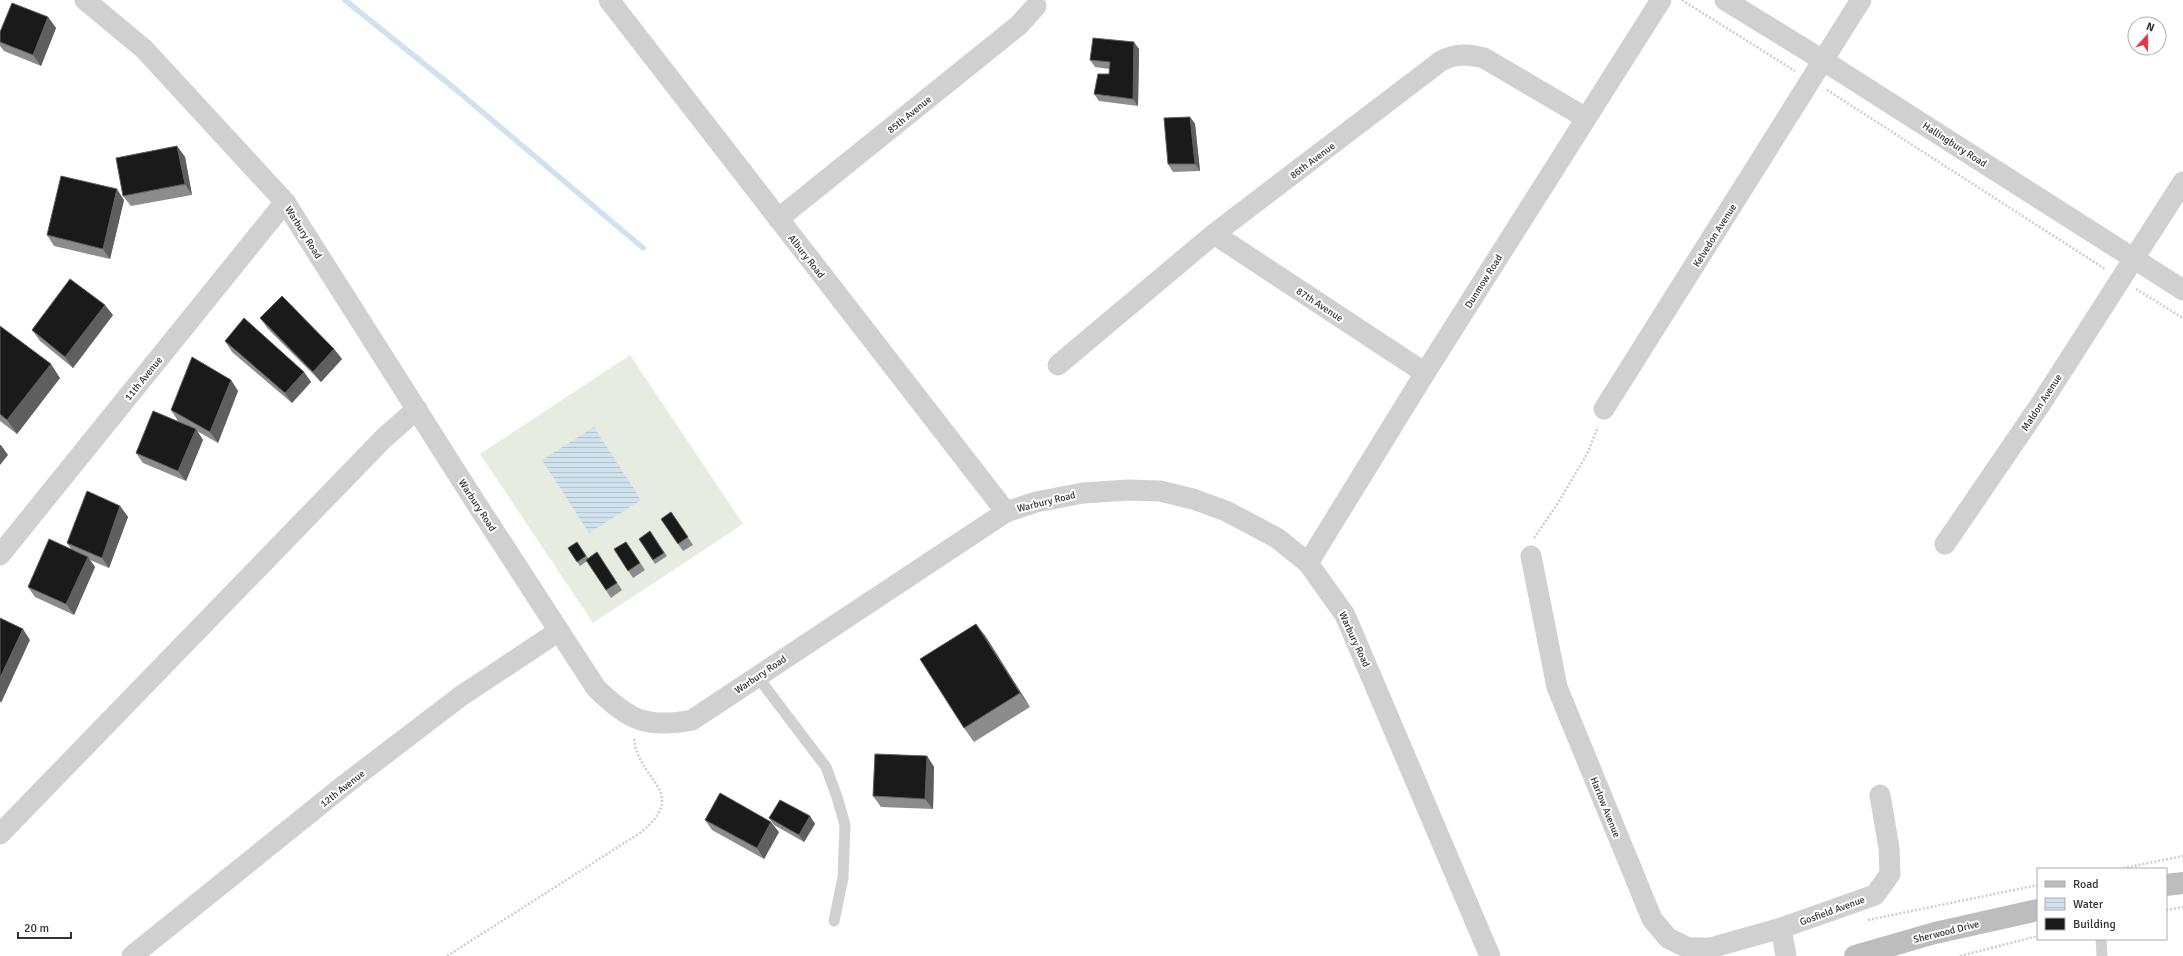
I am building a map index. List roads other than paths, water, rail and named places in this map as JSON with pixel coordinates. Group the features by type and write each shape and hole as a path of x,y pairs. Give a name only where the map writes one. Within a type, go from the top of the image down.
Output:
{"street":[{"name":"Warbury Road","path":"85,0 144,49 285,202 596,688 613,704 633,717 648,724 670,724 692,720 1006,512 1036,502 1083,493 1128,490 1160,491 1193,499 1226,511 1277,538 1308,563 1345,615 1490,956"},
{"name":"Albury Road","path":"609,0 1006,512"},
{"name":"Dunmow Road","path":"1308,563 1425,373 1661,0"},
{"name":"Hallingbury Road","path":"1725,0 1824,61 2183,290"},
{"name":"Kelvedon Avenue","path":"1604,409 1812,81 1861,0"},
{"name":"85th Avenue","path":"778,219 1019,25 1036,6"},
{"name":"86th Avenue","path":"1058,365 1214,234 1441,61 1453,55 1467,54 1484,58 1586,118"},
{"name":"Maldon Avenue","path":"1945,544 2042,402 2183,182"},
{"name":"11th Avenue","path":"0,555 285,202"},
{"name":"87th Avenue","path":"1214,234 1425,373"},
{"path":"0,834 384,438 417,409"},
{"name":"Harlow Avenue","path":"1531,556 1557,687 1652,919 1668,938 1688,948 1710,948 1781,928"},
{"name":"12th Avenue","path":"132,956 341,788 455,700 559,630"},
{"name":"Gosfield Avenue","path":"1781,928 1875,895 1884,886 1890,874 1891,862 1880,795"},
{"path":"2167,885 2183,883"},
{"name":"Sherwood Drive","path":"1855,956 1935,933 2037,910"},
{"path":"1781,928 1786,956"}],"lane":[{"path":"758,676 826,767 837,797 845,825 843,878 834,921"},
{"path":"2101,940 2102,956"}],"water":[{"path":"594,427 641,500 589,533 542,460"}],"waterway":[{"path":"345,0 454,88 643,248"}]}
